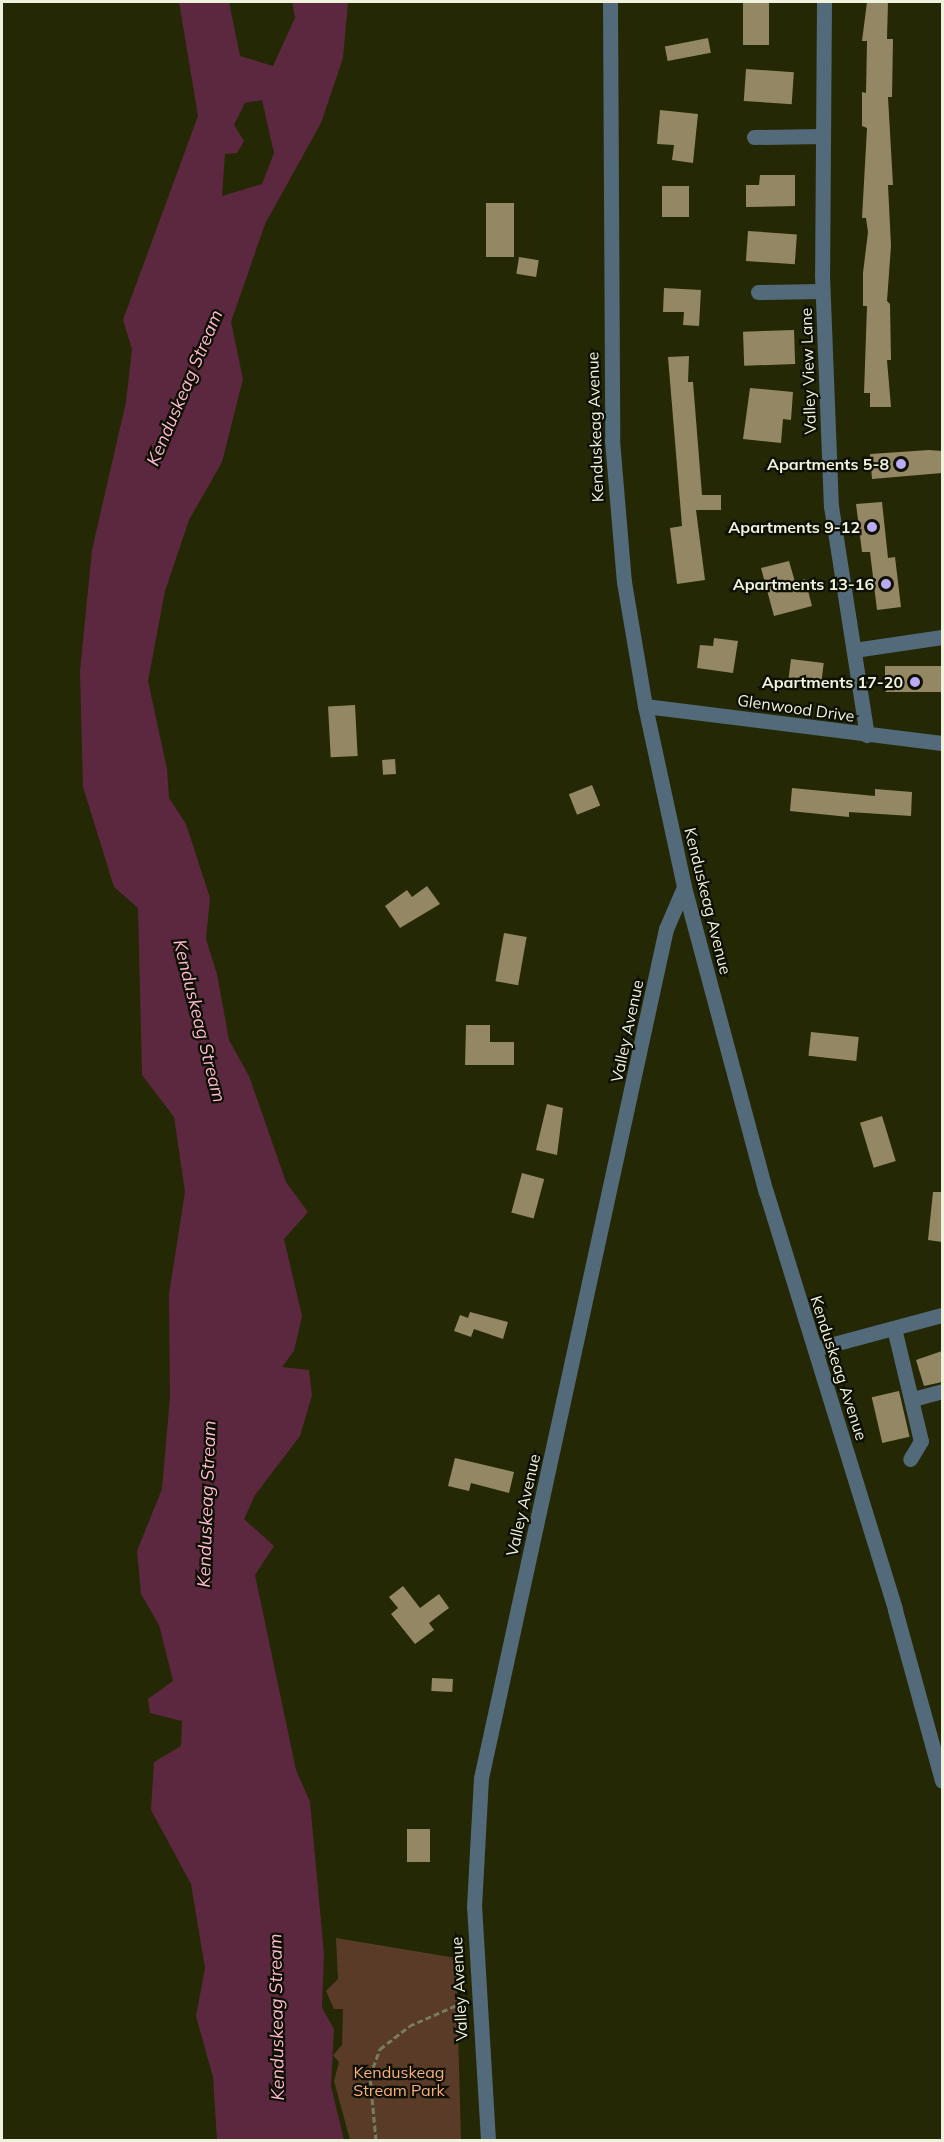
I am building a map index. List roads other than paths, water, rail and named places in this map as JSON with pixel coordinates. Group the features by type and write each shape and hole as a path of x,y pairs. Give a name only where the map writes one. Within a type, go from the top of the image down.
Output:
{"street":[{"name":"Kenduskeag Avenue","path":"610,2 613,450 624,582 645,706 684,887 766,1192 895,1610 942,1781"},
{"name":"Valley View Lane","path":"824,2 822,291 831,506 867,735"},
{"path":"754,137 823,136"},
{"path":"758,292 822,291"},
{"path":"854,650 942,637"},
{"name":"Glenwood Drive","path":"645,706 867,735 942,742"},
{"name":"Valley Avenue","path":"488,2140 477,1996 475,1848 485,1754 597,1260 666,929 684,887"},
{"path":"815,1349 942,1315"},
{"path":"894,1328 913,1399 921,1441 910,1459"},
{"path":"913,1399 942,1391"}],"water":[{"name":"Kenduskeag Stream","path":"179,2 229,2 240,56 273,66 295,18 292,2 348,2 343,58 321,123 265,224 231,322 243,379 222,462 189,520 165,591 148,681 167,769 169,798 186,824 210,898 206,939 217,974 229,1040 249,1076 286,1182 308,1212 284,1239 302,1316 294,1351 282,1367 309,1370 312,1395 300,1436 255,1495 244,1519 274,1546 255,1575 296,1770 310,1802 324,1954 322,2008 334,2029 331,2086 344,2140 217,2140 213,2077 196,2016 205,1968 191,1884 151,1810 154,1762 181,1746 182,1721 150,1713 148,1699 173,1681 159,1625 141,1594 137,1551 162,1489 170,1397 169,1294 185,1192 174,1117 142,1075 138,908 114,887 83,787 80,671 92,550 126,402 132,349 123,320 198,116","holes":["262,100 274,153 262,184 222,196 225,154 237,153 244,141 234,125 245,103"]}],"place":[{"name":"Apartments 5-8","path":"901,464"},
{"name":"Apartments 9-12","path":"872,527"},
{"name":"Apartments 13-16","path":"886,584"},
{"name":"Apartments 17-20","path":"915,682"}],"park label":[{"name":"Kenduskeag Stream Park","path":"399,2081"}]}
